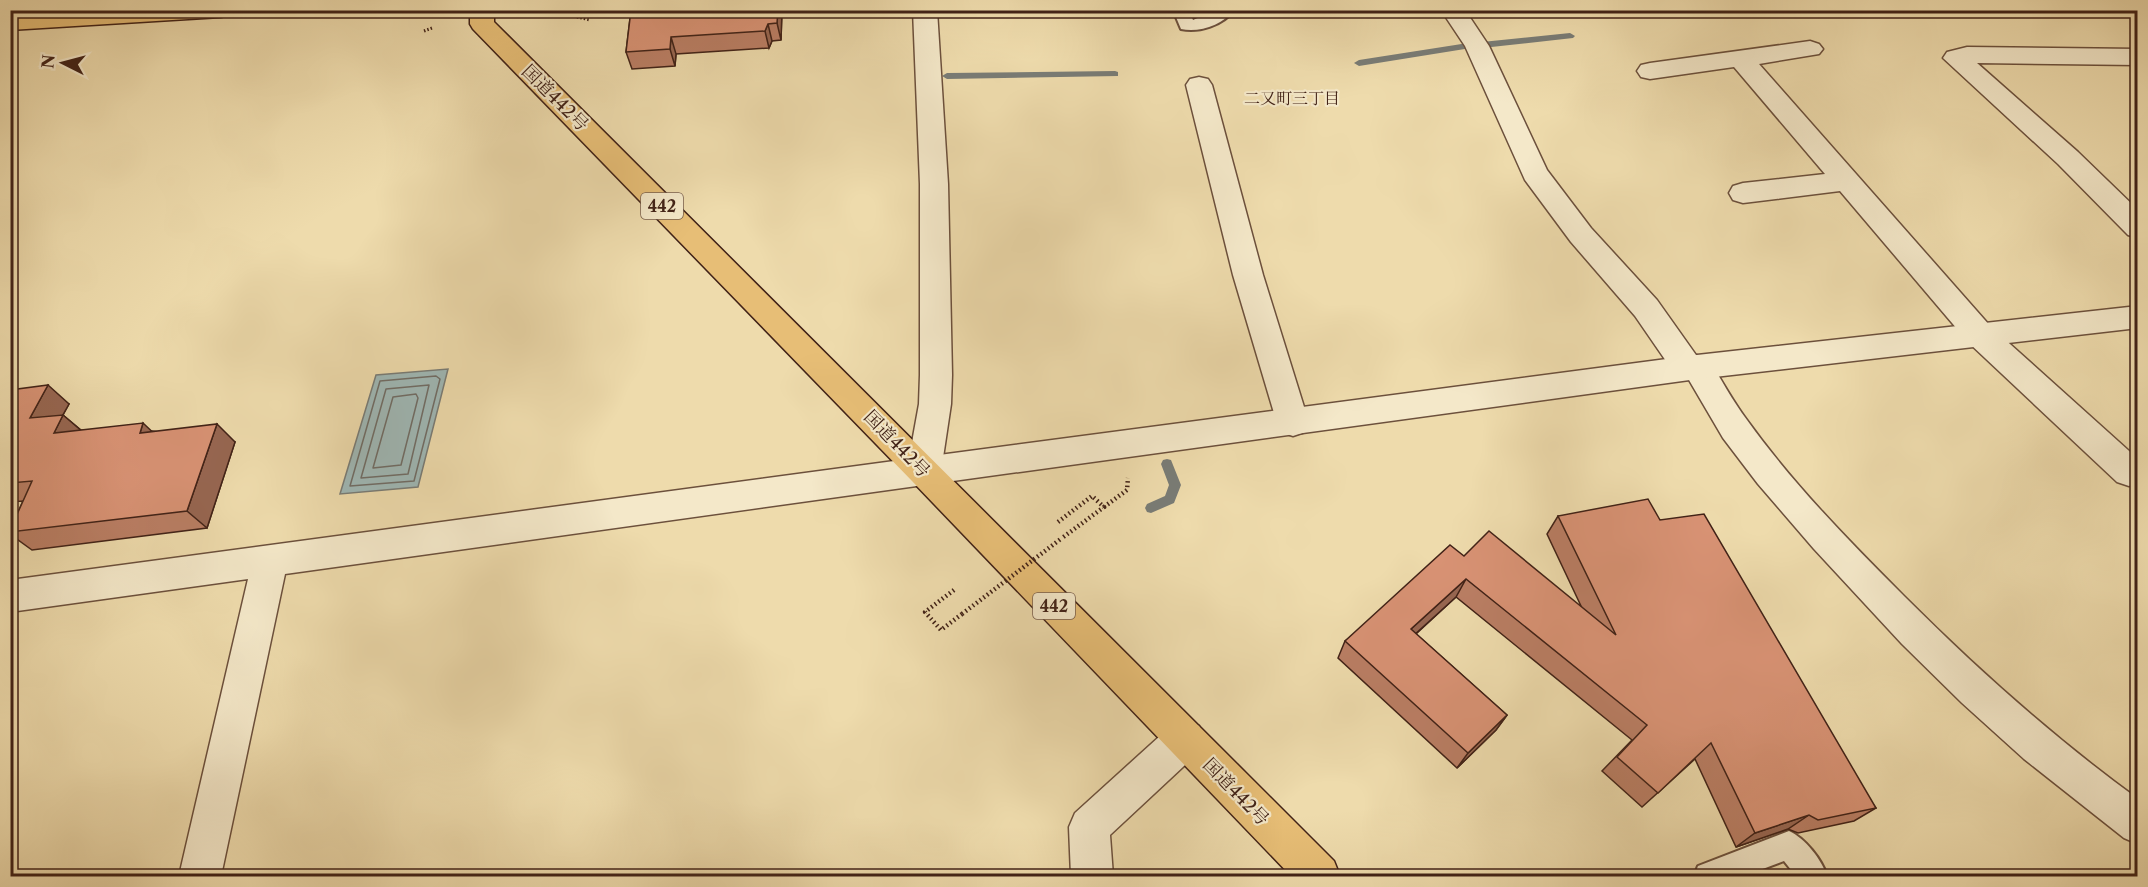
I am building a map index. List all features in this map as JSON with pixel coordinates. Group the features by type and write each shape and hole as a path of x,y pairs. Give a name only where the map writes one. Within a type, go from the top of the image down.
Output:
{"highway":[{"path":"10,23 221,10"},
{"name":"国道442号","path":"482,10 482,24 924,471 1319,876"}],"street":[{"path":"924,471 935,404 936,375 934,184 925,10"},
{"path":"1453,10 1477,46 1535,173 1581,236 1646,308 1693,367 1756,457 1822,536 2000,715 2080,782 2138,824"},
{"path":"1650,71 1810,49"},
{"path":"2138,57 1967,56 1956,58 2068,158 2138,228"},
{"path":"1741,59 1980,335 2129,472"},
{"path":"1199,85 1248,275 1293,423"},
{"path":"1743,193 1846,181"},
{"path":"10,596 1693,367 2138,317"},
{"path":"200,876 270,561"},
{"path":"1092,876 1089,827 1185,740"}],"lane":[{"path":"1181,10 1187,25 1199,25 1226,10"},
{"path":"1708,876 1789,844 1813,876"}],"path":[{"path":"577,17 590,20"},
{"path":"424,31 432,28"},
{"path":"954,590 925,612 941,630 1127,490 1129,477"},
{"path":"1058,522 1092,496 1104,507"}],"water":[{"path":"448,369 418,487 340,494 376,375"}],"building":[{"path":"631,10 778,10 777,23 768,24 765,31 671,37 670,49 626,52"},
{"path":"48,385 30,418 63,415 54,433 143,423 140,433 217,424 187,511 10,532 32,481 10,483 10,390"},
{"path":"1648,499 1660,520 1704,514 1876,808 1818,820 1809,815 1755,833 1711,743 1658,793 1617,757 1647,725 1466,579 1411,629 1507,715 1468,753 1345,641 1450,545 1464,556 1489,531 1616,635 1558,516"}],"waterway":[{"path":"1482,45 1570,36"},
{"path":"1359,63 1468,46"},
{"path":"947,76 1115,74"},
{"path":"1151,508 1170,499 1175,485 1167,464"}],"district":[{"name":"二又町三丁目","path":"1292,98"}]}
